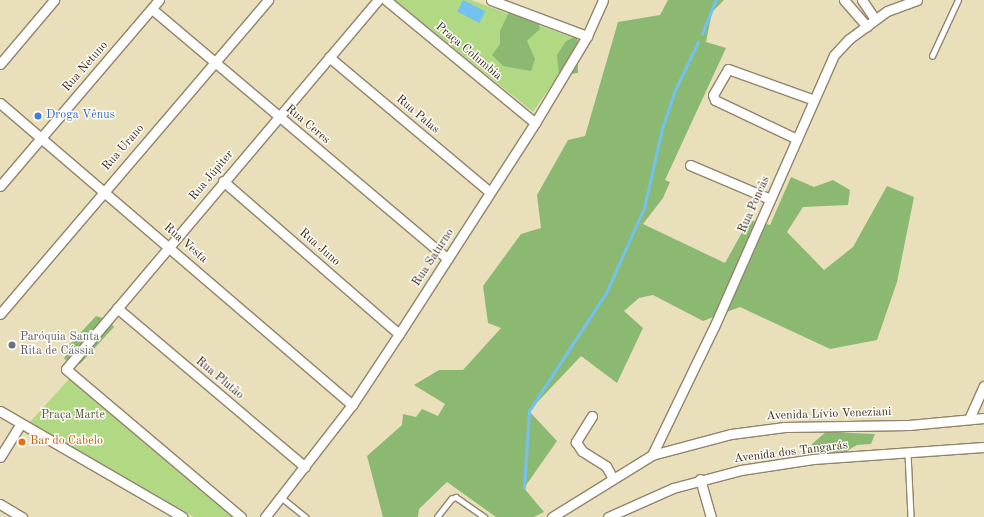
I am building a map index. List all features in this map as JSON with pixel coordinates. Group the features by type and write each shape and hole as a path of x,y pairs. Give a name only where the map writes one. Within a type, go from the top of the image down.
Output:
{"street":[{"path":"0,64 54,0"},
{"name":"Rua Netuno","path":"0,186 159,0"},
{"name":"Rua Urano","path":"0,314 103,190 215,63 268,0"},
{"name":"Rua Júpiter","path":"241,517 66,369 223,181 378,0"},
{"name":"Praça Columbia","path":"386,0 534,123"},
{"path":"491,0 587,36"},
{"name":"Rua Saturno","path":"265,517 352,405 399,334 534,123 587,36 603,0"},
{"path":"844,0 867,26"},
{"path":"862,0 876,19"},
{"name":"Rua Poncãs","path":"652,455 714,327 834,56 867,26 887,11 917,0"},
{"name":"Rua Ceres","path":"152,9 448,258"},
{"name":"Rua Palas","path":"329,57 490,192"},
{"path":"797,139 716,100 713,96 728,70 814,100"},
{"name":"Rua Vesta","path":"0,104 103,190 352,405"},
{"path":"690,165 770,199"},
{"name":"Rua Juno","path":"223,181 399,334"},
{"name":"Rua Plutão","path":"117,308 305,467"},
{"path":"969,419 984,386"},
{"path":"0,411 183,517"},
{"path":"592,416 576,442 582,451 606,466 612,477"},
{"name":"Avenida Lívio Veneziani","path":"552,517 612,477 652,455 731,434 785,427 909,425 984,418"},
{"path":"0,457 21,424"},
{"name":"Avenida dos Tangarás","path":"608,517 644,499 700,479 813,459 984,447"},
{"path":"700,479 711,517"},
{"path":"0,504 22,517"}],"lane":[{"path":"932,56 958,0"},
{"path":"908,453 911,517"},
{"path":"281,497 306,517"},
{"path":"437,517 451,499 456,498 484,517"}],"green space":[{"path":"394,0 471,0 582,41 533,112"},
{"path":"668,0 724,0 712,12 706,42 726,48 665,180 670,182 663,198 643,224 725,263 749,220 770,225 791,177 814,187 833,180 850,190 848,205 803,207 787,232 824,270 853,247 887,186 914,197 897,282 877,340 830,349 740,307 703,321 653,295 639,298 624,311 643,328 617,383 581,356 529,411 557,441 524,488 544,512 534,517 496,517 447,482 419,509 418,517 383,517 367,456 402,425 403,414 416,417 422,409 438,416 445,404 414,385 439,370 463,370 501,328 488,323 483,286 521,234 541,228 537,195 568,140 585,136 618,22 660,15"},
{"path":"525,9 537,14 540,29 527,41 535,59 531,71 503,66 492,55 500,44 500,31 509,12"},
{"path":"577,36 578,73 559,75 557,55 566,41"},
{"path":"96,316 109,320 114,327 80,364 64,359 70,344"},
{"name":"Praça Marte","path":"70,378 237,517 194,517 29,423"},
{"path":"827,431 875,434 871,444 857,445 843,453 812,451 812,444"}],"water":[{"path":"463,0 485,11 479,23 457,12"}],"waterway":[{"path":"702,34 716,0"},
{"path":"524,488 529,411 606,293 644,208 662,129 675,90 698,42"}],"place":[{"name":"Droga Vênus","path":"38,116"},
{"name":"Paróquia Santa Rita de Cássia","path":"12,345"},
{"name":"Bar do Cabelo","path":"22,442"}]}
